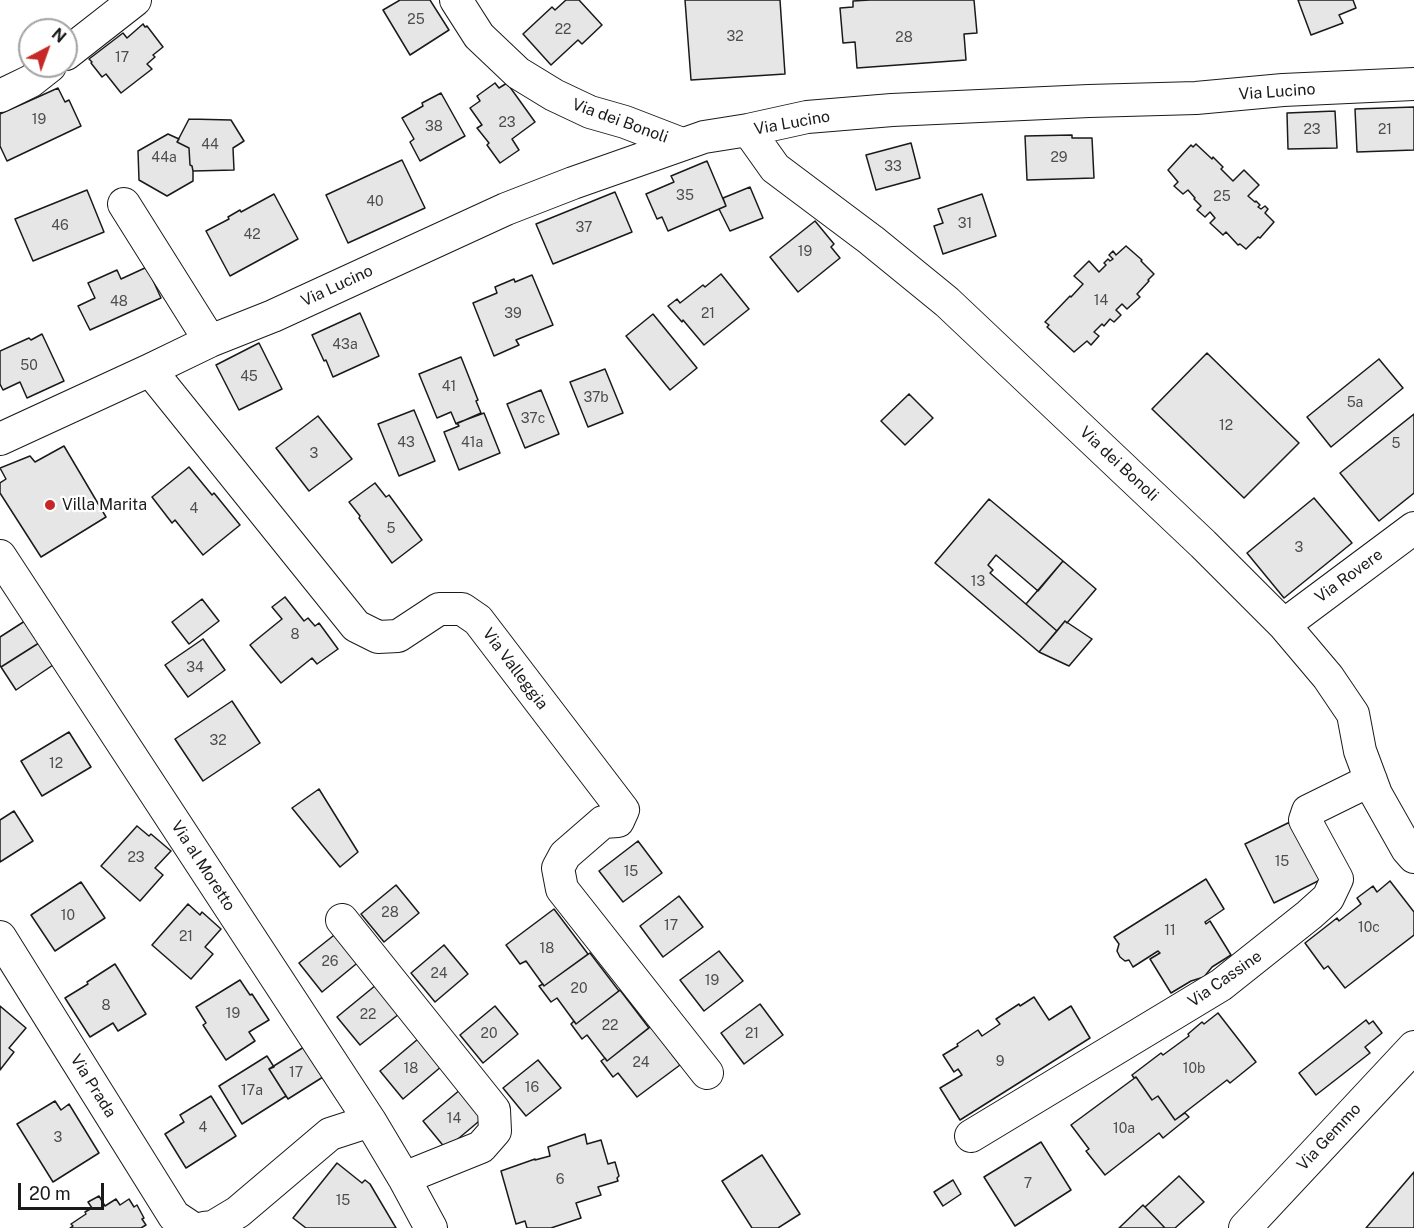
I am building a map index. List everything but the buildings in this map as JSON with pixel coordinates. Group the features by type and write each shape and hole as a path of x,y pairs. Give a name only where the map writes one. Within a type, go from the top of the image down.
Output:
{"street":[{"path":"78,45 135,0"},
{"name":"Via dei Bonoli","path":"456,0 479,36 518,73 554,95 590,112 625,122 682,144"},
{"path":"0,96 35,78"},
{"name":"Via Lucino","path":"0,439 210,341 273,316 506,209 704,137 807,117 892,110 1196,98 1283,90 1414,84"},
{"name":"Via dei Bonoli","path":"748,130 775,168 871,240 947,302 1203,544 1284,625 1328,677 1353,714 1360,751 1376,794 1407,849 1414,857"},
{"path":"124,204 210,341"},
{"name":"Via Valleggia","path":"150,370 356,626 378,637 398,636 439,609 462,609 478,620 623,810 618,820 603,822 565,855 558,868 562,889 707,1073"},
{"name":"Via Rovere","path":"1284,625 1414,528"},
{"name":"Via al Moretto","path":"0,556 370,1121 431,1228"},
{"name":"Via Cassine","path":"971,1136 1221,985 1309,915 1328,898 1337,879 1305,820 1308,811 1371,780"},
{"path":"342,920 494,1110 495,1131 481,1147 404,1178"},
{"name":"Via Prada","path":"0,937 174,1216 192,1228"},
{"name":"Via Gemmo","path":"1245,1228 1414,1047"},
{"path":"204,1228 213,1227 238,1212 330,1134 370,1121"}],"place":[{"name":"Villa Marita","path":"50,505"}]}
